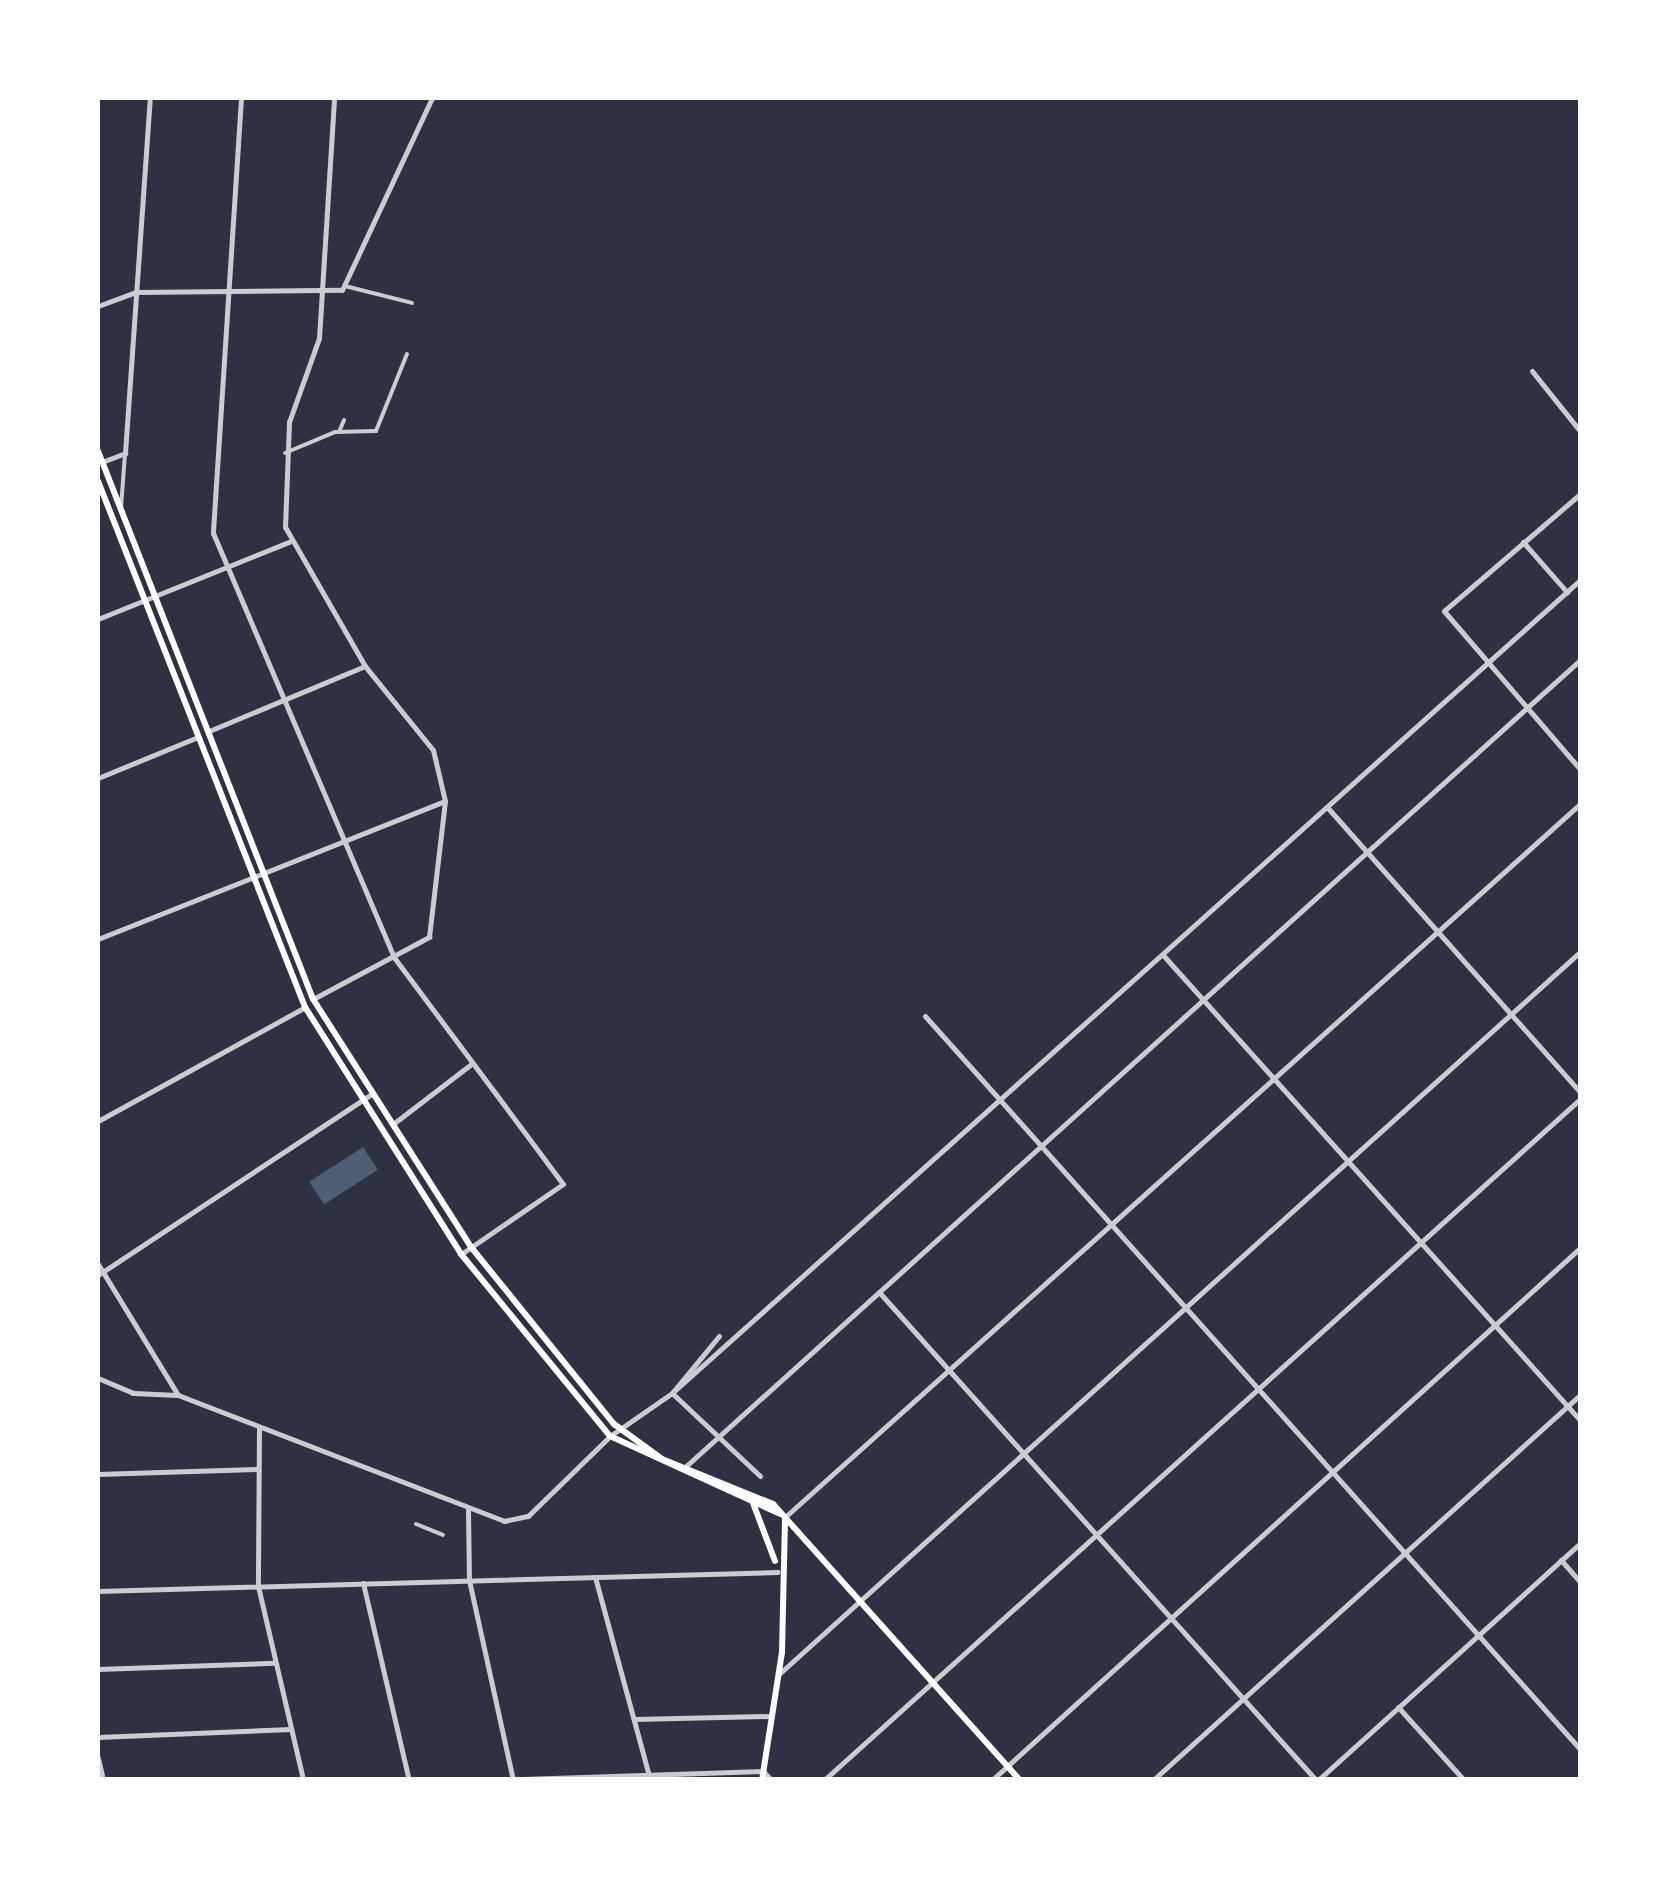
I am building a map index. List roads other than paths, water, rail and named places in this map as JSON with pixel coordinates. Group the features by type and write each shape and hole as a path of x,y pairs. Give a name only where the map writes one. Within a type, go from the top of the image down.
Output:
{"main road":[{"path":"98,451 314,999 390,1126 471,1247 624,1434 685,1467 736,1483 785,1517 1020,1780"},
{"path":"98,482 305,1007 360,1100 461,1254 610,1436 785,1517"},
{"path":"751,1502 778,1572"},
{"path":"763,1775 780,1674 778,1572 785,1517"}],"street":[{"path":"121,510 150,98"},
{"path":"241,98 212,527 281,703 393,956 470,1065 563,1184 461,1254"},
{"path":"314,999 429,936 446,801 432,750 365,666 288,542 285,453 317,348 334,98"},
{"path":"345,286 432,98"},
{"path":"98,306 136,292 322,290 345,286 412,302"},
{"path":"285,453 339,432 376,432 407,354"},
{"path":"1532,372 1580,431"},
{"path":"339,432 344,420"},
{"path":"102,462 126,452"},
{"path":"1580,494 1444,611 1580,769"},
{"path":"98,619 288,542"},
{"path":"1523,542 1567,592"},
{"path":"98,1378 133,1393 178,1394 468,1510 521,1520 610,1436 624,1434 672,1394 1580,580"},
{"path":"685,1467 1580,660"},
{"path":"209,731 365,666"},
{"path":"98,778 198,738"},
{"path":"98,939 251,874 446,801"},
{"path":"785,1517 1580,804"},
{"path":"824,1780 1580,1096 1327,807"},
{"path":"780,1674 1580,952"},
{"path":"1163,955 1418,1246 1580,1420"},
{"path":"98,1121 305,1007"},
{"path":"925,1016 1580,1749"},
{"path":"390,1126 470,1065"},
{"path":"100,1273 370,1094"},
{"path":"992,1780 1580,1248"},
{"path":"98,1264 100,1273 178,1394"},
{"path":"879,1292 1317,1780 1580,1543"},
{"path":"672,1394 719,1336"},
{"path":"672,1394 760,1476"},
{"path":"1153,1780 1580,1395"},
{"path":"259,1426 258,1586 303,1780"},
{"path":"98,1474 258,1469"},
{"path":"468,1510 469,1580 513,1779"},
{"path":"416,1524 442,1536"},
{"path":"1561,1560 1580,1582"},
{"path":"98,1591 778,1572"},
{"path":"595,1577 649,1777"},
{"path":"363,1584 408,1780"},
{"path":"98,1669 275,1663"},
{"path":"1398,1707 1464,1780"},
{"path":"635,1720 773,1716"},
{"path":"98,1737 291,1729"},
{"path":"98,1758 103,1780"},
{"path":"490,1780 763,1775 771,1780"}],"water":[{"path":"363,1147 378,1170 324,1205 309,1182"}]}
